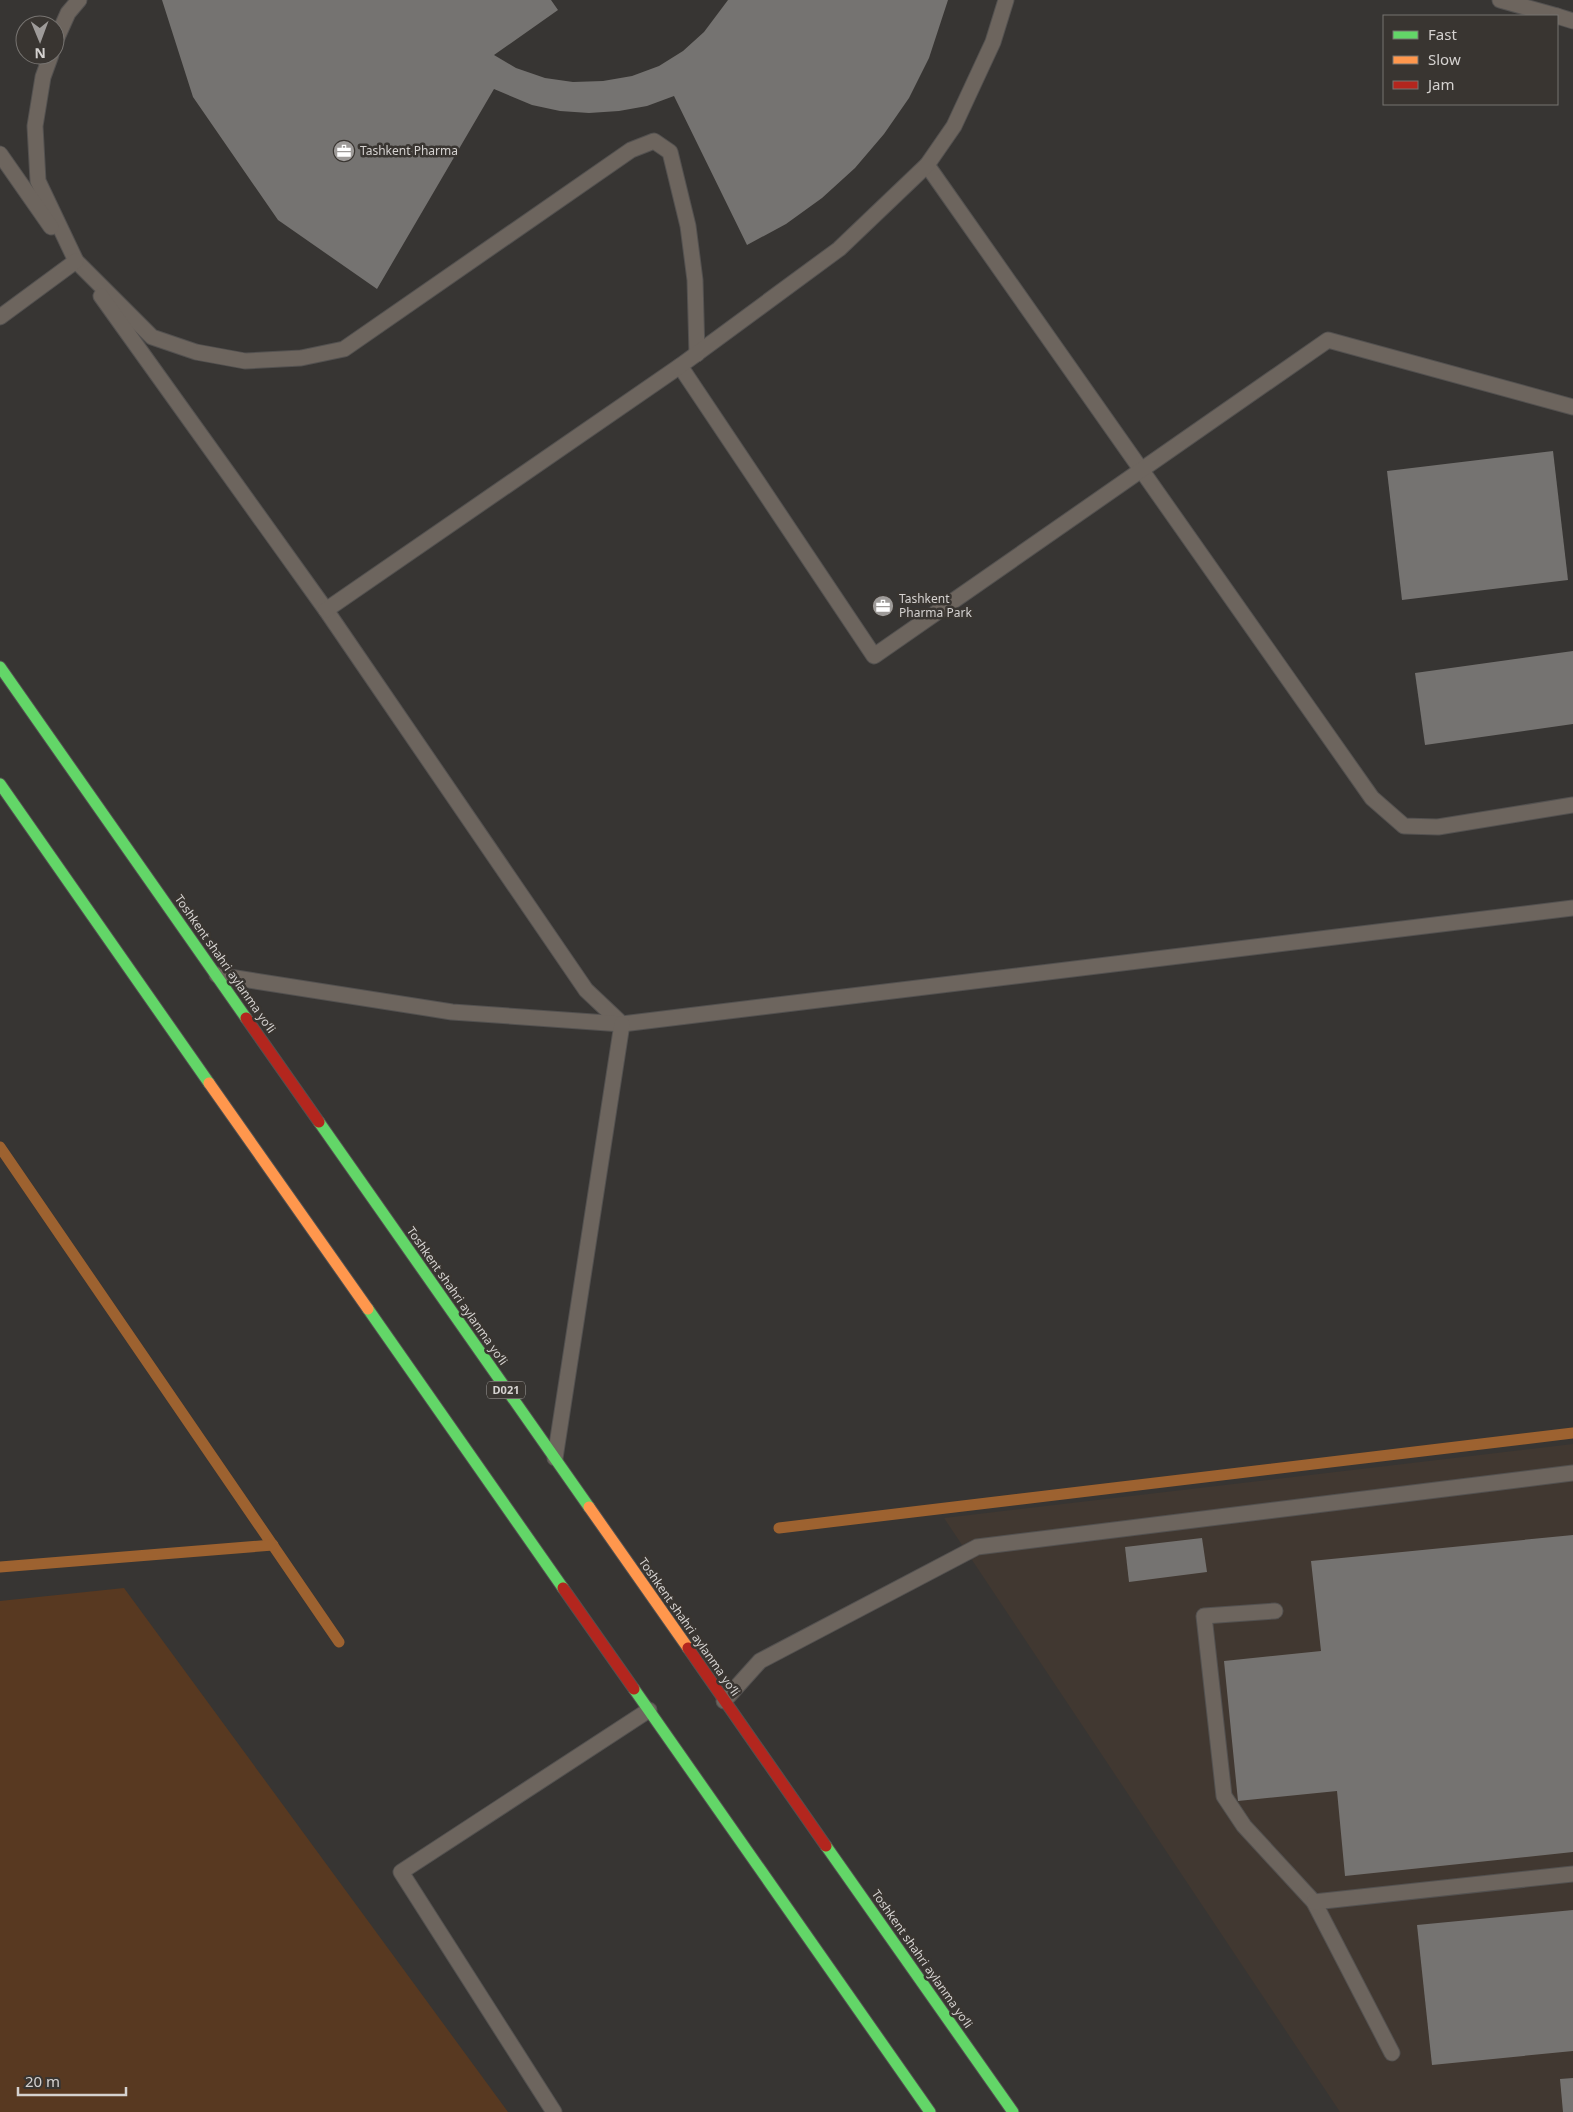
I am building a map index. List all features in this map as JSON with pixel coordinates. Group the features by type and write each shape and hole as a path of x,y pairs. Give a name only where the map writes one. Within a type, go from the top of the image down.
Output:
{"highway":[{"name":"Toshkent shahri aylanma yoʻli","path":"0,667 1013,2112"},
{"path":"0,784 930,2112"}],"lane":[{"path":"65,19 68,12 79,0"},
{"path":"326,610 680,366 839,249 927,165 954,126 993,42 1006,0"},
{"path":"1500,0 1553,15"},
{"path":"1558,16 1573,21"},
{"path":"47,65 43,77 35,126 38,181 76,261 152,337 196,352 245,361 310,356 344,349 631,150 654,141 670,152 688,226 695,280 697,354"},
{"path":"0,154 326,610 586,990 622,1024"},
{"path":"927,165 1372,798 1404,826 1438,827 1573,804"},
{"path":"0,318 76,261"},
{"path":"680,366 874,656 1328,340 1573,406"},
{"path":"216,975 452,1012 622,1024 1573,908"},
{"path":"555,1459 622,1024"},
{"path":"724,1701 760,1661 977,1547 1573,1473"},
{"path":"1275,1611 1204,1616 1224,1796 1244,1826 1314,1902 1392,2053"},
{"path":"554,2112 401,1872 649,1710"},
{"path":"1314,1902 1573,1874"}],"shaded area":[{"path":"1573,1444 1573,2112 1340,2112 944,1518"},
{"path":"124,1588 508,2112 0,2112 0,1601"}],"building":[{"name":"Tashkent Pharma","path":"162,0 551,0 558,10 494,55 516,68 545,78 573,82 603,81 632,76 659,66 683,51 704,32 728,0 948,0 929,58 909,98 884,134 855,168 822,198 786,224 747,245 674,96 647,106 619,111 589,113 560,111 532,105 494,89 377,289 278,220 193,97"},
{"path":"1553,451 1568,580 1402,600 1387,471"},
{"path":"1573,651 1573,724 1425,745 1415,673"},
{"path":"1573,1535 1573,1852 1345,1876 1337,1791 1238,1801 1224,1661 1321,1651 1311,1561"},
{"path":"1202,1538 1207,1572 1129,1582 1125,1547"},
{"path":"1573,1910 1573,2051 1432,2065 1417,1925"},
{"path":"1573,2078 1573,2112 1563,2112 1560,2079"}],"waterway":[{"path":"0,1147 339,1642"},
{"path":"779,1528 1573,1433"},
{"path":"0,1567 273,1545"}],"traffic: fast":[{"path":"0,667 246,1018"},
{"path":"0,784 209,1083"},
{"path":"319,1122 589,1507"},
{"path":"368,1309 563,1588"},
{"path":"634,1689 930,2112"},
{"path":"826,1846 1013,2112"}],"traffic: slow":[{"path":"209,1083 368,1309"},
{"path":"589,1507 688,1648"}],"traffic: jam":[{"path":"246,1018 319,1122"},
{"path":"563,1588 634,1689"},
{"path":"688,1648 826,1846"}],"place":[{"name":"Tashkent Pharma","path":"344,151"},
{"name":"Tashkent Pharma Park","path":"883,606"}]}
